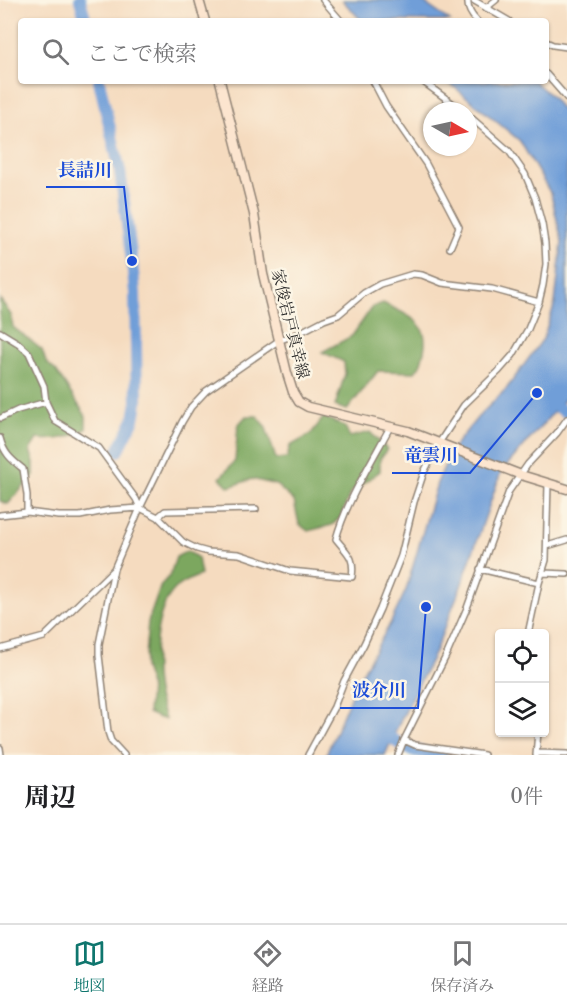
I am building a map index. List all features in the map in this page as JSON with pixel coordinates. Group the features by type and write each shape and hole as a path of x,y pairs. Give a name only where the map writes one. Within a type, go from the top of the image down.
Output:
{"main road":[{"path":"199,0 204,18"},
{"name":"家俊岩戸真幸線","path":"221,84 254,214 263,274 278,340 293,392 299,402 308,407 408,431 518,474 567,489"}],"street":[{"path":"323,0 338,18"},
{"path":"468,0 471,15 474,18"},
{"path":"473,0 504,18"},
{"path":"486,8 496,0"},
{"path":"549,43 567,47"},
{"path":"549,77 567,98"},
{"path":"375,84 386,106 426,164 459,227 450,248"},
{"path":"426,84 451,102"},
{"path":"308,755 334,707 344,681 380,609 401,556 424,472 464,405 513,355 528,330 539,302 546,264 542,224 535,198 525,174 509,152 477,123"},
{"path":"124,755 111,741 108,732 99,655 99,644 114,569 140,508 182,422 206,391 278,340 338,315 364,293 380,284 413,274 442,283 492,289 539,302"},
{"path":"0,332 29,353 44,386 46,402 54,421 99,448 140,508"},
{"path":"0,426 1,418 18,410 46,402"},
{"path":"398,755 467,608 509,491 518,474 565,422"},
{"path":"0,515 27,512 80,516 110,510 140,508 158,517 183,542 197,549 239,554 290,571 352,577 354,565 352,559 336,539 360,484 390,427"},
{"path":"0,438 7,456 23,470 27,512"},
{"path":"529,629 546,560 548,484"},
{"path":"158,517 165,511 256,509"},
{"path":"547,546 567,540"},
{"path":"0,649 44,637 114,569"},
{"path":"480,569 539,583"},
{"path":"543,573 567,574"},
{"path":"538,737 536,754 567,754"},
{"path":"404,740 415,745 484,755"},
{"path":"0,748 1,755"}],"green space":[{"path":"0,299 11,315 13,327 42,350 46,362 56,371 86,416 86,429 80,432 57,439 37,439 30,450 34,463 34,475 8,504 0,501"},
{"path":"383,303 407,315 424,332 424,351 420,365 415,372 378,371 347,410 335,406 345,374 344,362 322,352 352,336 372,307"},
{"path":"246,416 257,416 265,425 276,459 287,458 290,446 310,435 324,417 345,427 350,437 370,432 387,449 380,459 380,471 350,493 341,517 332,525 308,531 299,524 294,501 276,485 252,479 229,487 220,478 235,461 238,425"},
{"path":"187,551 198,558 201,575 176,588 168,598 156,640 156,685 165,719 148,713 150,686 144,668 148,622 161,585 170,575 176,557"}],"water":[{"path":"342,0 420,0 446,18 359,18"},
{"path":"449,84 537,84 552,97 567,116 567,397 501,472 460,589 434,654 385,755 326,755 355,686 406,590 437,483 452,449 478,417 507,388 543,339 555,303 562,242 551,194 520,141 477,106 477,102 472,102"}],"waterway":[{"path":"80,0 85,18"},
{"path":"100,84 120,171 135,293 137,402 134,419 118,451"},
{"path":"545,399 567,413"},
{"path":"379,729 400,744"},
{"path":"407,748 443,755"}],"place":[{"name":"長詰川","path":"132,261"},
{"name":"竜雲川","path":"537,393"},
{"name":"波介川","path":"426,607"}]}
